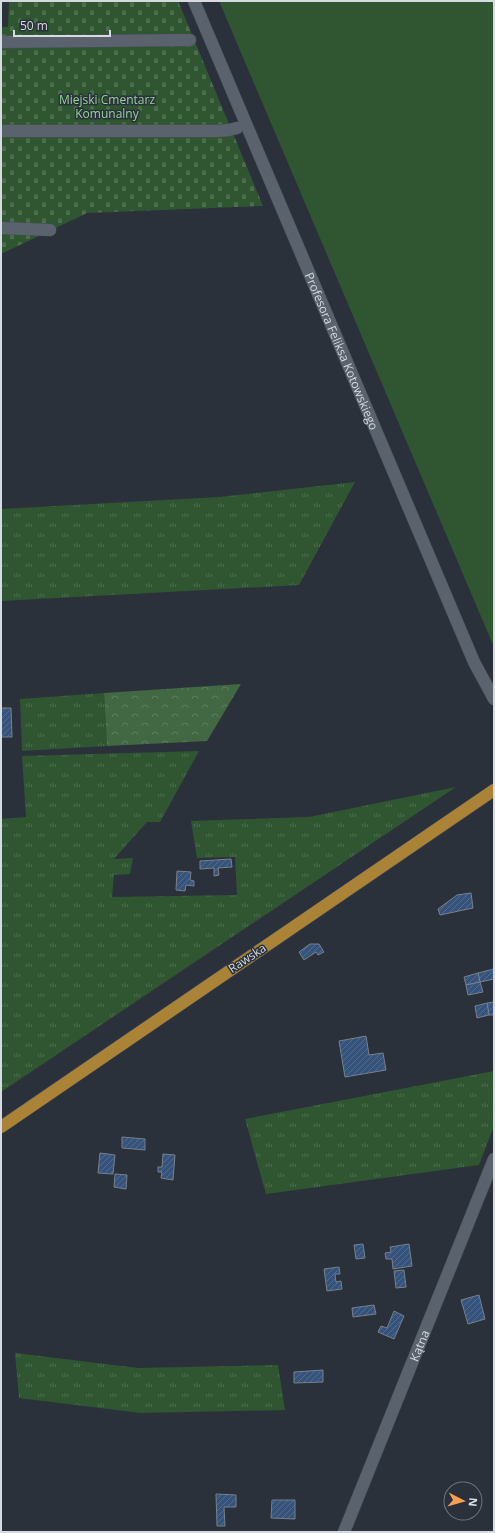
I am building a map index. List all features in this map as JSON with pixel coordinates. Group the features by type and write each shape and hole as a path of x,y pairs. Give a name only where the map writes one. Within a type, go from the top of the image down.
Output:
{"main road":[{"name":"Rawska","path":"1,1127 494,790"}],"street":[{"name":"Profesora Feliksa Kotowskiego","path":"194,1 460,630 480,674 494,699"},
{"path":"1,42 190,40"},
{"path":"1,131 218,131 236,128"},
{"path":"1,228 50,230"},
{"name":"Kątna","path":"344,1532 494,1159"}],"green space":[{"name":"Miejski Cmentarz Komunalny","path":"9,1 178,1 263,206 87,213 1,254 1,27 8,27"},
{"path":"219,1 494,1 494,647"},
{"path":"355,482 299,585 1,601 1,509 219,497"},
{"path":"241,684 207,741 107,746 104,693"},
{"path":"104,693 107,746 22,751 20,699"},
{"path":"199,751 160,822 147,822 114,859 133,858 130,874 114,875 112,897 237,895 235,857 197,858 191,821 309,817 456,787 1,1092 1,819 26,817 22,756"},
{"path":"494,1071 494,1126 479,1165 266,1194 245,1119"},
{"path":"15,1353 138,1368 278,1365 285,1410 141,1413 19,1398"}],"building":[{"path":"1,708 11,708 12,737 1,737"},
{"path":"231,859 232,867 218,868 219,875 214,876 214,868 200,869 200,861"},
{"path":"177,871 191,872 190,880 194,881 194,886 186,885 185,891 176,890"},
{"path":"471,893 473,908 440,915 438,909 457,895"},
{"path":"310,944 319,944 324,952 318,955 316,952 304,960 299,952"},
{"path":"494,969 494,979 480,982 478,973"},
{"path":"478,973 480,982 466,985 464,977"},
{"path":"480,982 483,992 468,995 466,985"},
{"path":"494,1002 494,1015 489,1015 487,1003"},
{"path":"487,1003 489,1015 477,1018 475,1006"},
{"path":"366,1036 369,1055 383,1053 386,1070 345,1077 339,1041"},
{"path":"122,1137 145,1139 145,1150 122,1148"},
{"path":"100,1153 115,1155 113,1174 98,1173"},
{"path":"163,1154 175,1155 173,1180 161,1178 162,1172 158,1172 158,1167 162,1167"},
{"path":"115,1174 127,1175 126,1189 114,1187"},
{"path":"363,1244 365,1258 356,1259 354,1245"},
{"path":"409,1244 412,1266 393,1269 392,1259 386,1259 385,1253 391,1252 390,1247"},
{"path":"339,1267 340,1274 335,1274 336,1282 341,1281 342,1289 327,1291 324,1269"},
{"path":"404,1270 406,1287 396,1288 394,1271"},
{"path":"479,1295 485,1319 468,1324 461,1300"},
{"path":"374,1305 376,1314 353,1317 352,1308"},
{"path":"394,1311 404,1316 394,1339 378,1332 381,1326 387,1328"},
{"path":"323,1370 323,1382 294,1383 294,1372"},
{"path":"216,1494 236,1495 236,1507 224,1507 225,1526 217,1526"},
{"path":"272,1500 295,1500 295,1519 271,1518"}]}
